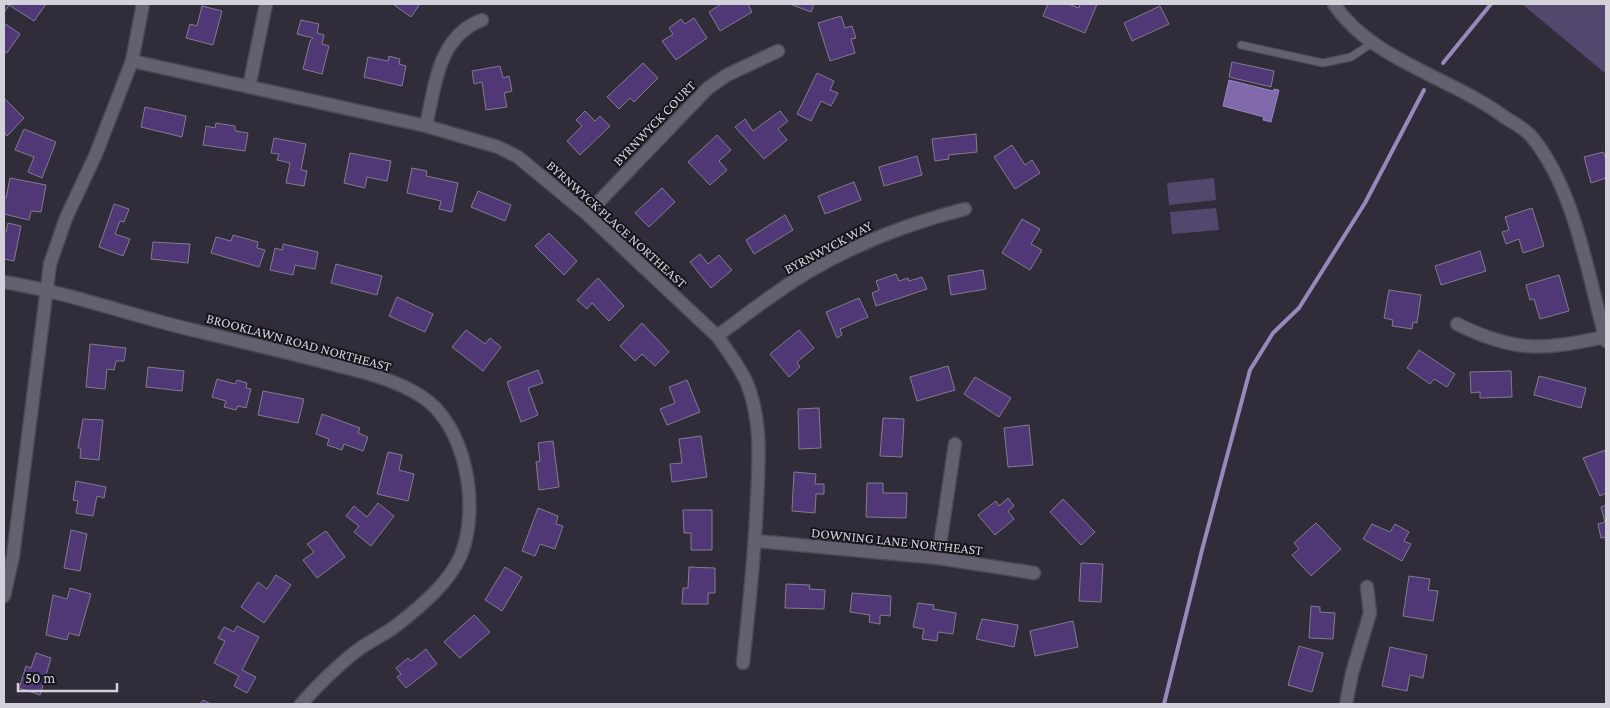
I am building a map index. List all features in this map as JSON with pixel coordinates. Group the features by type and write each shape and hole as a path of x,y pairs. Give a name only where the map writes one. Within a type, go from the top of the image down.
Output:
{"street":[{"path":"4,596 13,556 50,264 66,218 96,154 132,61 143,4"},
{"path":"249,87 266,4"},
{"path":"1334,4 1343,18 1372,43 1493,108 1529,134 1547,158 1567,199 1606,339 1561,346 1529,348 1485,338 1457,324"},
{"path":"426,126 438,72 446,50 460,31 482,20"},
{"name":"BYRNWYCK COURT","path":"587,214 708,88 727,75 778,51"},
{"name":"BYRNWYCK PLACE NORTHEAST","path":"132,61 426,126 498,147 518,158 587,214 717,336 734,358 746,382 753,406 759,455 756,541 743,663"},
{"name":"BYRNWYCK WAY","path":"717,336 776,293 853,248 928,219 965,210"},
{"name":"BROOKLAWN ROAD NORTHEAST","path":"4,282 47,289 199,332 266,347 394,382 422,396 441,415 459,444 466,474 470,527 461,556 443,583 397,626 357,651 329,674 301,704"},
{"path":"938,558 955,444"},
{"name":"DOWNING LANE NORTHEAST","path":"756,541 938,558 1034,573"},
{"path":"1346,704 1352,673 1370,613 1367,588"}],"lane":[{"path":"1241,45 1322,63 1351,56 1372,43"}],"shaded area":[{"path":"1522,4 1606,4 1606,74"},
{"path":"1229,80 1273,91 1274,89 1279,90 1271,122 1263,120 1264,117 1223,106"},
{"path":"1214,178 1216,200 1169,205 1167,183"},
{"path":"1216,208 1219,230 1172,234 1170,212"}],"building":[{"path":"4,4 46,4 34,21 9,5 4,13"},
{"path":"395,4 420,4 411,17"},
{"path":"721,4 748,4 752,12 720,31 709,12"},
{"path":"790,4 814,4 811,12"},
{"path":"1048,4 1068,4 1079,8 1080,4 1097,4 1085,33 1043,16"},
{"path":"202,6 222,11 213,45 186,38 190,24 197,26"},
{"path":"1160,6 1169,24 1132,41 1124,23"},
{"path":"841,16 845,28 852,26 856,38 851,39 855,53 830,61 818,23"},
{"path":"694,18 707,38 676,60 662,41 673,34 669,28 681,19 685,24"},
{"path":"301,20 319,24 317,33 324,35 322,44 329,46 322,74 303,69 310,41 313,38 297,34"},
{"path":"4,23 20,34 7,53 4,51"},
{"path":"389,56 400,59 399,64 406,66 402,86 364,77 368,57 388,61"},
{"path":"1232,62 1274,71 1271,87 1229,77"},
{"path":"643,63 658,78 634,102 630,98 619,109 607,97"},
{"path":"500,66 503,78 509,76 512,91 504,93 507,107 486,110 482,82 474,84 472,71"},
{"path":"817,73 834,81 830,90 838,93 831,106 821,101 811,121 797,114"},
{"path":"4,98 24,118 7,136 4,132"},
{"path":"145,107 186,116 182,137 141,127"},
{"path":"585,111 595,121 600,116 610,126 580,155 567,141 582,126 576,120"},
{"path":"780,111 788,121 778,129 787,140 764,159 735,127 745,119 753,131"},
{"path":"216,123 235,126 235,131 248,133 245,151 203,145 206,126 215,128"},
{"path":"24,129 56,142 42,178 28,172 34,157 15,150"},
{"path":"976,134 977,152 948,155 949,159 935,161 932,139"},
{"path":"717,135 731,150 719,161 727,170 710,185 688,162"},
{"path":"274,138 306,144 301,170 307,171 304,186 286,183 290,163 277,160 279,154 271,153"},
{"path":"1012,145 1025,165 1032,160 1040,173 1015,189 994,157"},
{"path":"1603,152 1606,158 1606,178 1591,183 1584,157"},
{"path":"350,153 391,161 387,181 367,177 365,188 344,183"},
{"path":"917,156 922,175 884,186 879,167"},
{"path":"412,168 427,171 426,176 458,183 452,212 439,209 441,201 407,193"},
{"path":"10,178 46,185 41,212 31,211 29,220 4,214 4,198 6,198"},
{"path":"854,182 861,200 825,214 818,196"},
{"path":"662,188 675,202 649,227 635,213"},
{"path":"478,191 511,205 505,221 471,207"},
{"path":"114,204 129,209 124,222 120,221 115,234 130,239 123,256 99,247"},
{"path":"1532,208 1544,246 1523,253 1519,239 1506,244 1502,232 1509,230 1505,217"},
{"path":"785,215 793,230 754,254 746,240"},
{"path":"1022,219 1040,229 1031,244 1042,250 1030,270 1002,253"},
{"path":"8,223 21,226 14,261 4,259 4,232 6,232"},
{"path":"549,233 577,261 564,275 535,246"},
{"path":"233,235 258,242 257,248 265,250 259,267 211,253 216,237 231,241"},
{"path":"153,242 190,244 188,263 151,259"},
{"path":"283,244 318,252 315,269 295,265 293,275 270,270 275,248 282,250"},
{"path":"1480,251 1486,271 1441,285 1435,266"},
{"path":"700,254 708,264 719,255 732,270 711,288 690,262"},
{"path":"336,264 382,276 377,295 331,283"},
{"path":"983,270 986,289 951,295 948,276"},
{"path":"896,274 899,281 908,278 909,281 922,277 927,289 876,306 872,293 879,290 876,281"},
{"path":"1559,275 1569,311 1540,319 1534,299 1530,300 1526,285"},
{"path":"598,278 624,306 609,321 592,303 587,309 577,300"},
{"path":"1389,290 1421,295 1417,323 1413,322 1412,329 1392,326 1393,320 1384,318"},
{"path":"397,297 433,314 425,332 389,316"},
{"path":"859,298 868,317 840,329 842,335 837,338 826,312"},
{"path":"642,323 669,352 655,366 642,354 635,361 620,346"},
{"path":"466,330 485,344 490,338 501,347 483,371 452,347"},
{"path":"799,330 814,348 797,362 800,367 789,377 770,354"},
{"path":"90,344 126,348 124,361 116,361 114,370 107,369 105,389 86,387"},
{"path":"1419,350 1455,374 1447,387 1434,379 1430,384 1407,368"},
{"path":"948,366 955,390 917,401 910,377"},
{"path":"148,367 184,371 182,391 146,387"},
{"path":"538,370 543,383 528,388 538,415 521,422 507,382"},
{"path":"1511,371 1512,397 1480,398 1480,392 1471,393 1470,372"},
{"path":"1539,376 1586,388 1581,408 1534,395"},
{"path":"975,377 1011,398 999,417 964,394"},
{"path":"217,379 235,384 237,380 247,383 246,388 251,389 246,408 238,406 236,410 224,407 226,401 212,397"},
{"path":"687,380 700,412 667,425 660,409 675,403 669,387"},
{"path":"263,391 304,399 298,423 258,415"},
{"path":"819,408 821,448 799,449 798,409"},
{"path":"322,414 360,428 358,433 368,437 363,451 344,444 342,450 327,445 329,439 316,434"},
{"path":"883,418 904,419 902,457 880,456"},
{"path":"83,419 103,420 99,460 80,458 81,448 78,448"},
{"path":"1029,425 1033,465 1008,467 1004,428"},
{"path":"701,436 707,477 672,482 670,464 682,463 679,439"},
{"path":"553,441 559,487 539,490 536,462 540,461 538,443"},
{"path":"1606,450 1606,493 1600,496 1583,458"},
{"path":"388,452 402,455 399,470 414,474 408,501 377,494"},
{"path":"794,472 816,474 815,484 824,484 824,494 816,494 815,513 792,511"},
{"path":"76,481 106,487 104,498 97,496 93,516 76,513 78,501 73,500"},
{"path":"867,483 883,483 883,493 907,493 906,518 866,517"},
{"path":"1008,498 1014,506 1008,511 1014,519 995,535 978,515 996,501 999,506"},
{"path":"1063,499 1095,532 1081,545 1050,512"},
{"path":"378,503 394,516 371,546 354,532 359,526 346,516 354,506 367,517"},
{"path":"1606,505 1606,537 1601,538 1598,524 1605,522 1601,507"},
{"path":"538,508 558,516 556,524 563,526 555,549 540,544 535,556 522,551"},
{"path":"683,510 712,510 712,550 691,550 691,533 684,533"},
{"path":"1316,523 1341,549 1311,576 1292,555 1299,549 1294,543"},
{"path":"1372,524 1390,532 1395,524 1409,532 1404,541 1411,544 1402,561 1363,539"},
{"path":"71,530 87,534 80,571 64,568"},
{"path":"326,531 345,557 317,578 303,560 314,552 307,544"},
{"path":"1081,563 1103,564 1101,602 1079,601"},
{"path":"505,567 522,577 502,611 485,600"},
{"path":"689,567 715,568 715,593 708,593 708,604 682,604 683,588 688,588"},
{"path":"276,575 291,585 264,623 241,607 258,582 267,589"},
{"path":"1409,576 1430,579 1428,590 1438,591 1433,621 1403,616"},
{"path":"786,584 810,585 809,589 825,590 824,609 785,608"},
{"path":"70,588 91,594 79,636 69,633 67,640 46,635 53,595 67,599"},
{"path":"852,593 891,596 890,616 880,615 880,624 869,622 870,615 850,612"},
{"path":"918,603 934,605 933,609 956,613 953,634 938,632 937,641 922,639 924,629 913,627"},
{"path":"1311,606 1320,607 1320,612 1335,613 1333,639 1309,638"},
{"path":"474,615 490,632 460,658 444,642"},
{"path":"982,619 1018,625 1014,647 976,639"},
{"path":"1073,621 1078,647 1035,656 1030,631"},
{"path":"237,626 259,637 242,670 256,677 247,693 234,686 239,676 214,663 225,641 218,638 224,627 234,632"},
{"path":"1299,646 1323,653 1312,692 1288,685"},
{"path":"1390,647 1427,655 1423,678 1410,675 1407,691 1382,686"},
{"path":"426,649 437,664 406,688 397,677 401,674 396,668 408,658 411,661"},
{"path":"36,653 51,658 40,695 19,688 26,666 31,668"},
{"path":"203,700 211,704 200,704"}],"waterway":[{"path":"1443,63 1491,4"},
{"path":"1164,704 1202,550 1250,370 1273,333 1299,308 1365,203 1424,90"}]}
